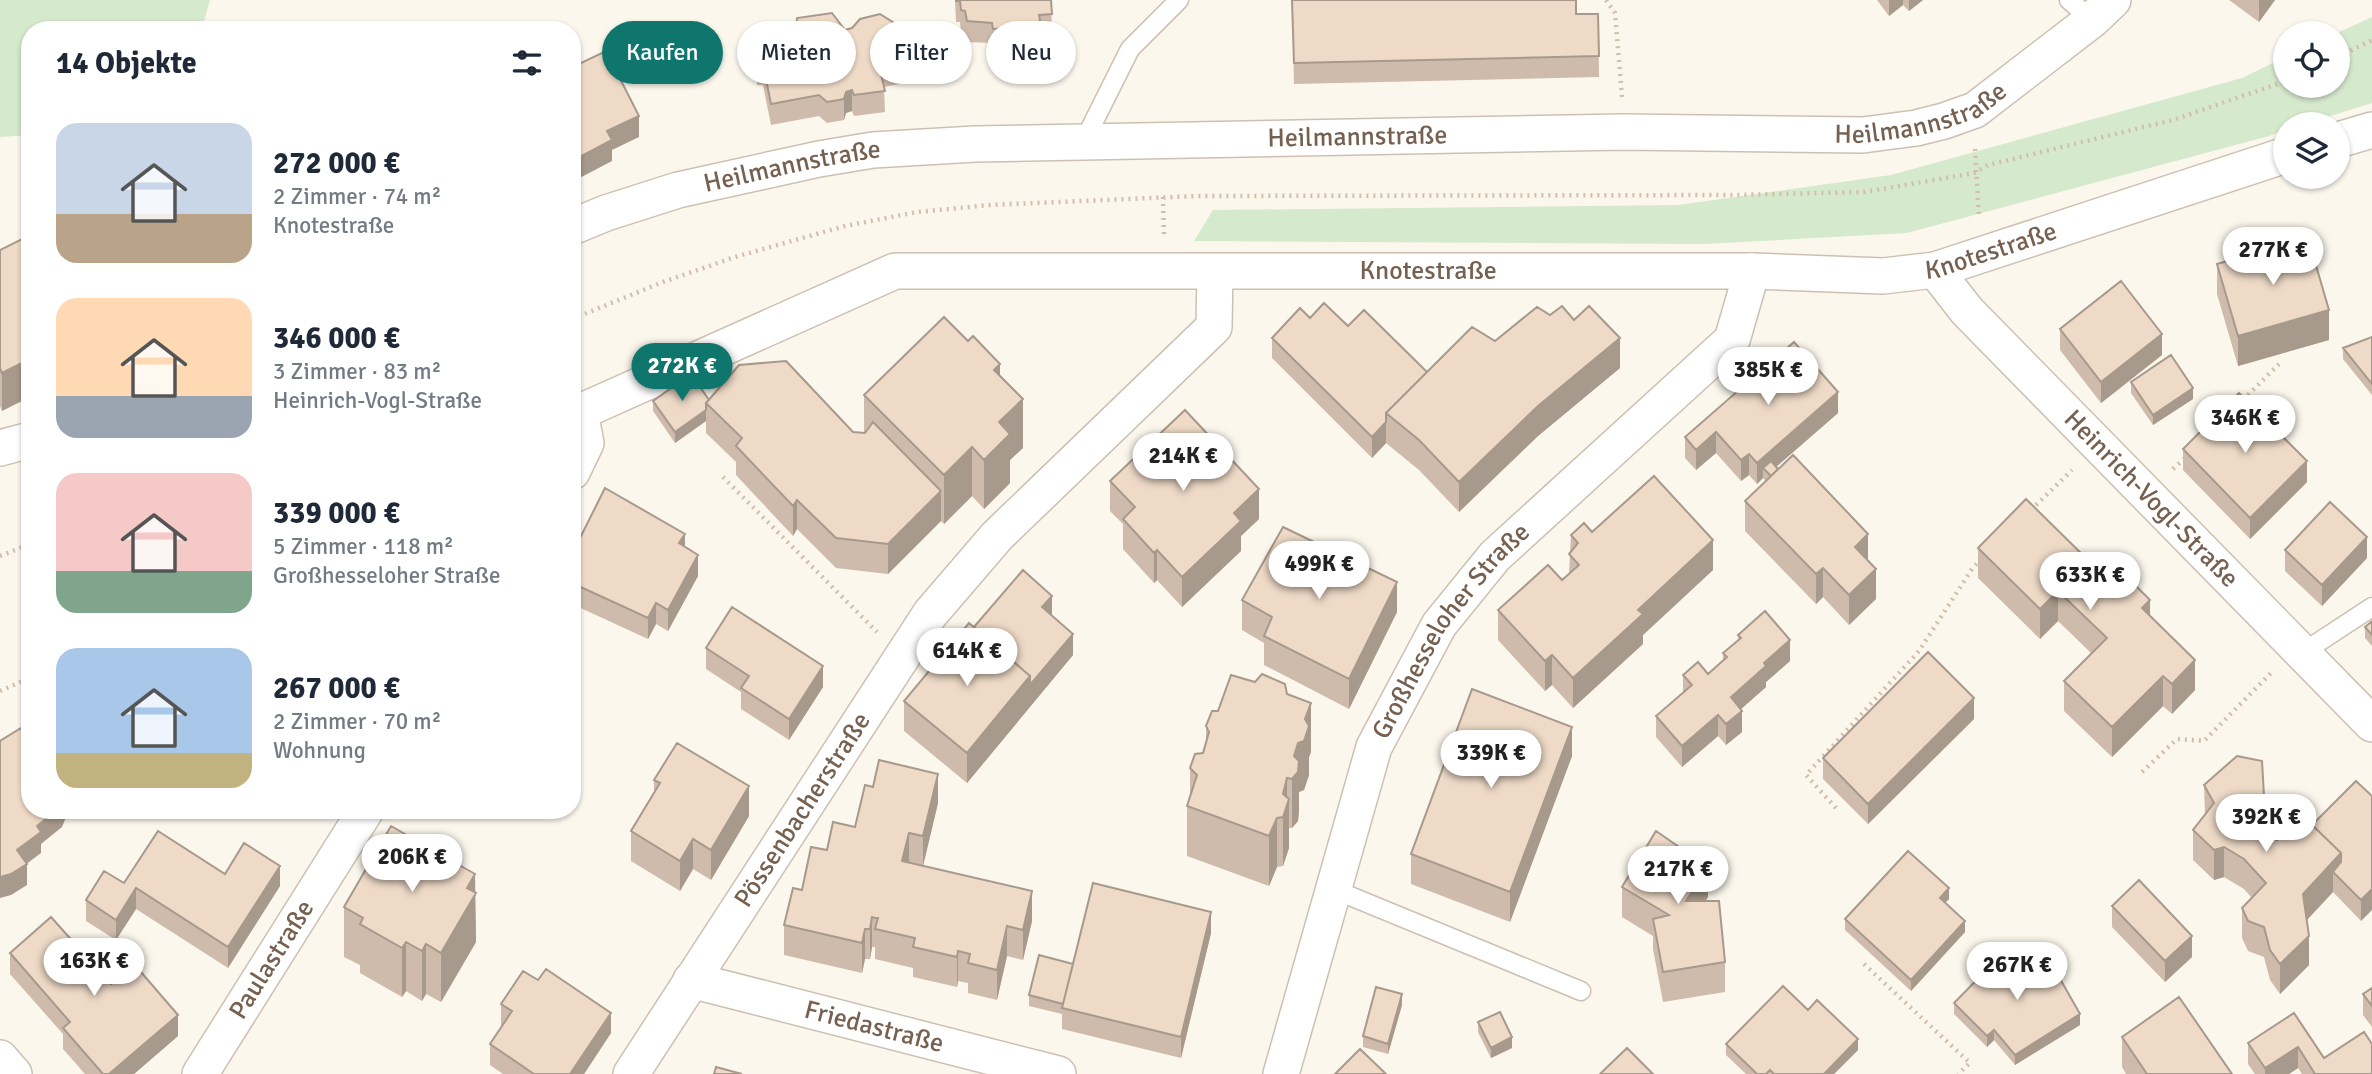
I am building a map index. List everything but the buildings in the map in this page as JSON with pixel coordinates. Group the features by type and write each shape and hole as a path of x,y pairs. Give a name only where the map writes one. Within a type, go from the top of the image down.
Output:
{"street":[{"name":"Heilmannstraße","path":"581,223 678,190 819,159 898,149 975,145 1624,132 1863,135 1934,123 1975,110 2091,7"},
{"path":"2350,136 2372,130"},
{"name":"Knotestraße","path":"581,412 895,271 1752,271 1883,276 1935,270 2273,159"},
{"name":"Heinrich-Vogl-Straße","path":"1935,270 1967,311 2372,724"},
{"name":"Großhesseloher Straße","path":"1281,1074 1374,747 1439,625 1495,556 1732,340 1752,271"},
{"name":"Pössenbacherstraße","path":"631,1074 930,614 997,536 1214,327 1215,272"},
{"name":"Knotestraße","path":"581,417 586,443 581,453"},
{"path":"0,447 21,442"},
{"name":"Paulastraße","path":"200,1074 360,819"},
{"name":"Friedastraße","path":"691,980 1058,1074"},
{"path":"0,1058 14,1074"}],"lane":[{"path":"1083,143 1130,49 1179,0"},
{"path":"2299,650 2372,607"},
{"path":"1334,889 1581,991"}],"path":[{"path":"1606,0 1615,13 1624,132"},
{"path":"2350,51 2372,40"},
{"path":"581,314 735,257 845,226 917,212 990,205 1197,196 1735,195 1864,191 1975,173 1988,165 2173,120 2273,85"},
{"path":"1975,173 1982,253"},
{"path":"2241,401 2279,364"},
{"path":"2030,511 2098,444"},
{"path":"2148,495 2194,448"},
{"path":"723,477 902,657"},
{"path":"0,556 21,548"},
{"path":"1836,808 1806,775 1919,651 1972,569 1991,550"},
{"path":"2142,772 2177,739 2204,741 2299,650"},
{"path":"0,691 21,682"},
{"path":"1864,964 1970,1063 1958,1074"}],"green space":[{"path":"0,0 210,0 204,21 21,21 21,136 0,137"},
{"path":"2372,17 2372,103 2343,112 2273,112 2273,134 2269,136 1907,233 1704,244 1194,241 1213,210 1678,205 1891,175 2242,78 2273,63 2273,98 2350,98 2350,27"}]}
